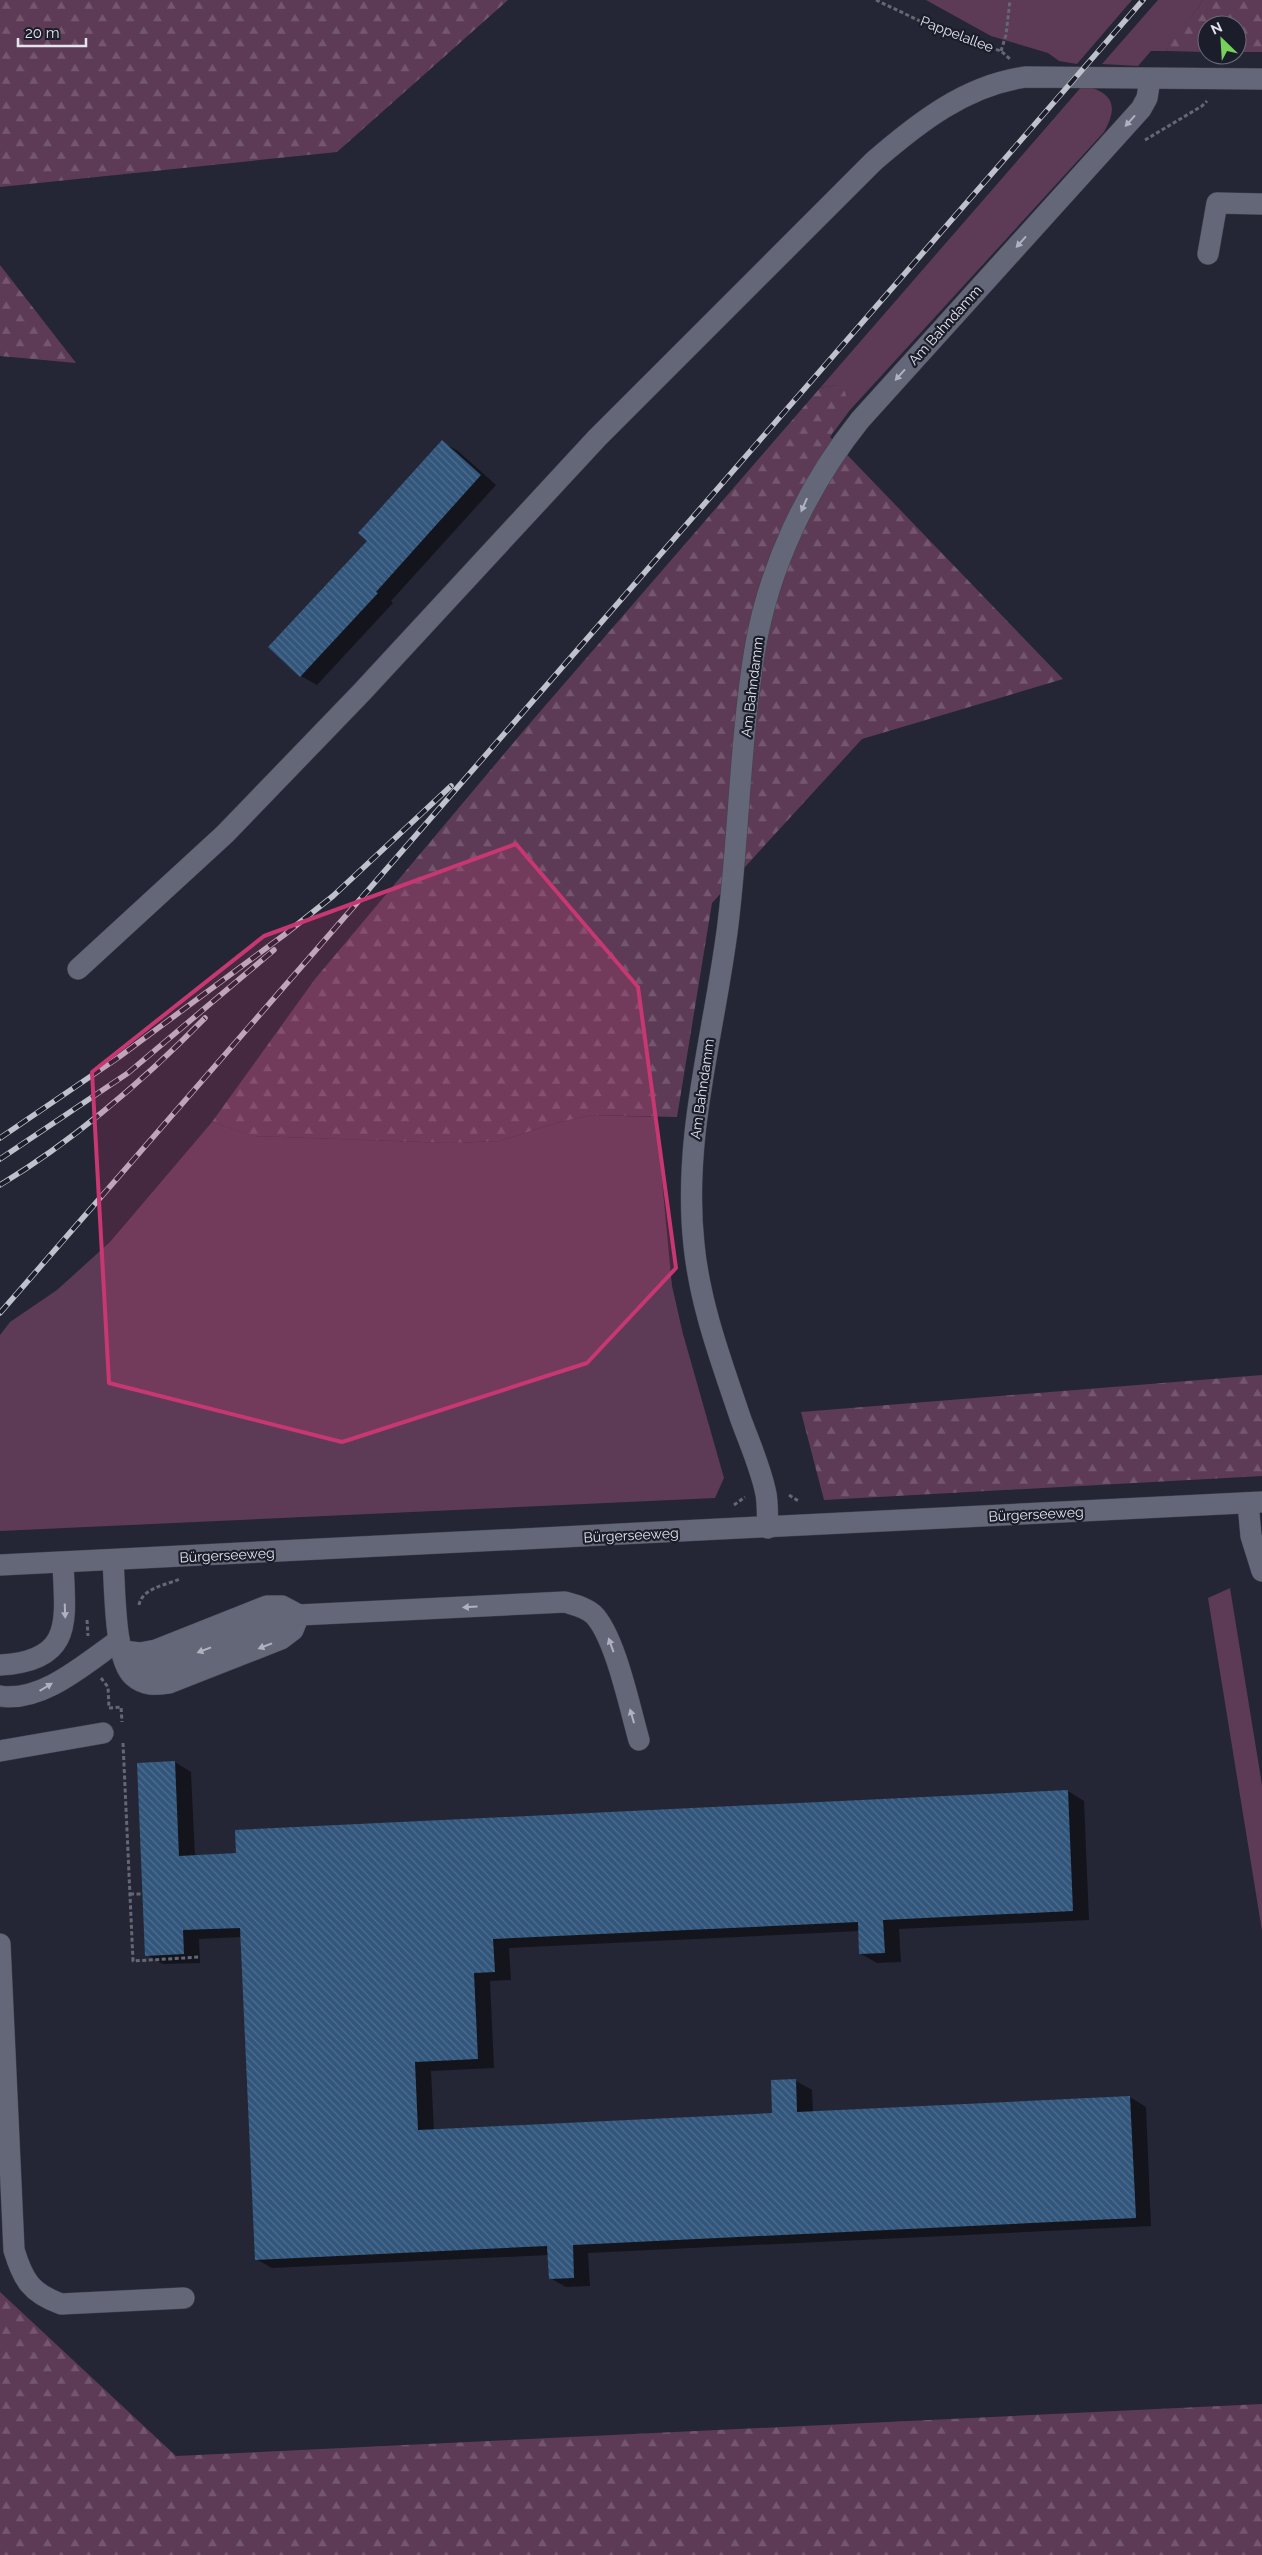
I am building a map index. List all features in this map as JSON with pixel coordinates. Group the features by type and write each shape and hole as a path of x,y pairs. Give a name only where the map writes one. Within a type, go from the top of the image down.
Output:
{"street":[{"path":"78,969 225,834 361,693 597,438 874,161 921,121 991,84 1026,76 1262,80"},
{"name":"Am Bahndamm","path":"768,1528 763,1484 704,1306 694,1248 691,1191 698,1110 728,925 750,687 756,646 765,608 778,567 806,500 840,445 860,420 1141,109 1147,98 1150,79"},
{"path":"1208,254 1217,203 1262,204"},
{"path":"1255,1503 1251,1536 1262,1571"},
{"name":"Bürgerseeweg","path":"0,1565 1255,1503"},
{"path":"113,1560 116,1609 126,1666 133,1676 143,1683 156,1685 169,1683 281,1639 293,1630 299,1615"},
{"path":"1,1664 30,1659 44,1653 56,1644 63,1631 66,1619 63,1563"},
{"path":"0,1696 12,1698 32,1695 89,1660 121,1645 140,1652 156,1650 267,1606 282,1606 299,1615 565,1602 582,1606 593,1614 610,1642 639,1740"},
{"path":"0,1751 116,1734"},
{"path":"0,1944 3,2054 14,2250 20,2269 30,2286 44,2298 61,2304 184,2298"}],"path":[{"name":"Pappelallee","path":"876,0 943,32 1001,51 1026,76"},
{"path":"1001,51 1006,35 1010,0"},
{"path":"1140,143 1156,131 1202,106 1209,99 1214,79"},
{"path":"188,1577 148,1591 140,1602 139,1608 87,1611 90,1665 108,1687 110,1708 121,1707 116,1734 130,1894 133,1961 200,1957"},
{"path":"130,1894 142,1894"}],"highlighted area":[{"path":"516,844 638,987 676,1268 587,1363 342,1442 109,1383 92,1072 264,936"}],"green space":[{"path":"0,0 508,0 337,152 0,187"},
{"path":"926,0 1132,0 1077,64 1059,61 1048,53 991,36"},
{"path":"1158,0 1203,0 1173,36 1167,51 1151,51 1138,66 1102,64"},
{"path":"1203,0 1262,0 1262,52 1247,52 1247,15 1197,15 1197,52 1167,51 1173,36"},
{"path":"1083,85 1101,92 1110,101 1112,107 1111,114 1104,132 850,410 830,437 837,385 820,388"},
{"path":"0,265 76,363 0,356"},
{"path":"837,385 845,392 848,402 830,437 1063,679 862,739 712,903 677,1117 591,1115 556,1123 499,1141 450,1143 252,1136 212,1122 315,979 525,729 820,388"},
{"path":"591,1115 656,1117 672,1286 683,1334 724,1478 715,1498 0,1531 0,1335 10,1322 57,1290 110,1242 212,1122 253,1136 450,1143 499,1141 556,1123"},
{"path":"1262,1375 1262,1476 824,1500 801,1412"},
{"path":"1230,1588 1262,1785 1262,1931 1208,1598"},
{"path":"0,2292 176,2456 1262,2404 1262,2555 0,2555"}],"building":[{"path":"442,440 481,475 376,592 378,593 300,677 268,647 367,541 358,533"},
{"path":"175,1761 179,1856 236,1853 235,1830 1068,1790 1073,1911 883,1920 885,1953 859,1954 858,1922 493,1939 495,1972 474,1973 478,2059 415,2062 418,2130 772,2113 771,2080 796,2079 797,2112 1130,2096 1136,2218 573,2245 574,2278 549,2279 547,2246 255,2260 240,1928 183,1930 184,1954 145,1956 137,1763"}],"railway":[{"path":"0,1313 1143,0"},
{"path":"0,1138 119,1057 284,935 333,896 451,786"},
{"path":"0,1159 128,1073 274,950"},
{"path":"0,1185 82,1129 108,1108 158,1064 205,1018"}]}
